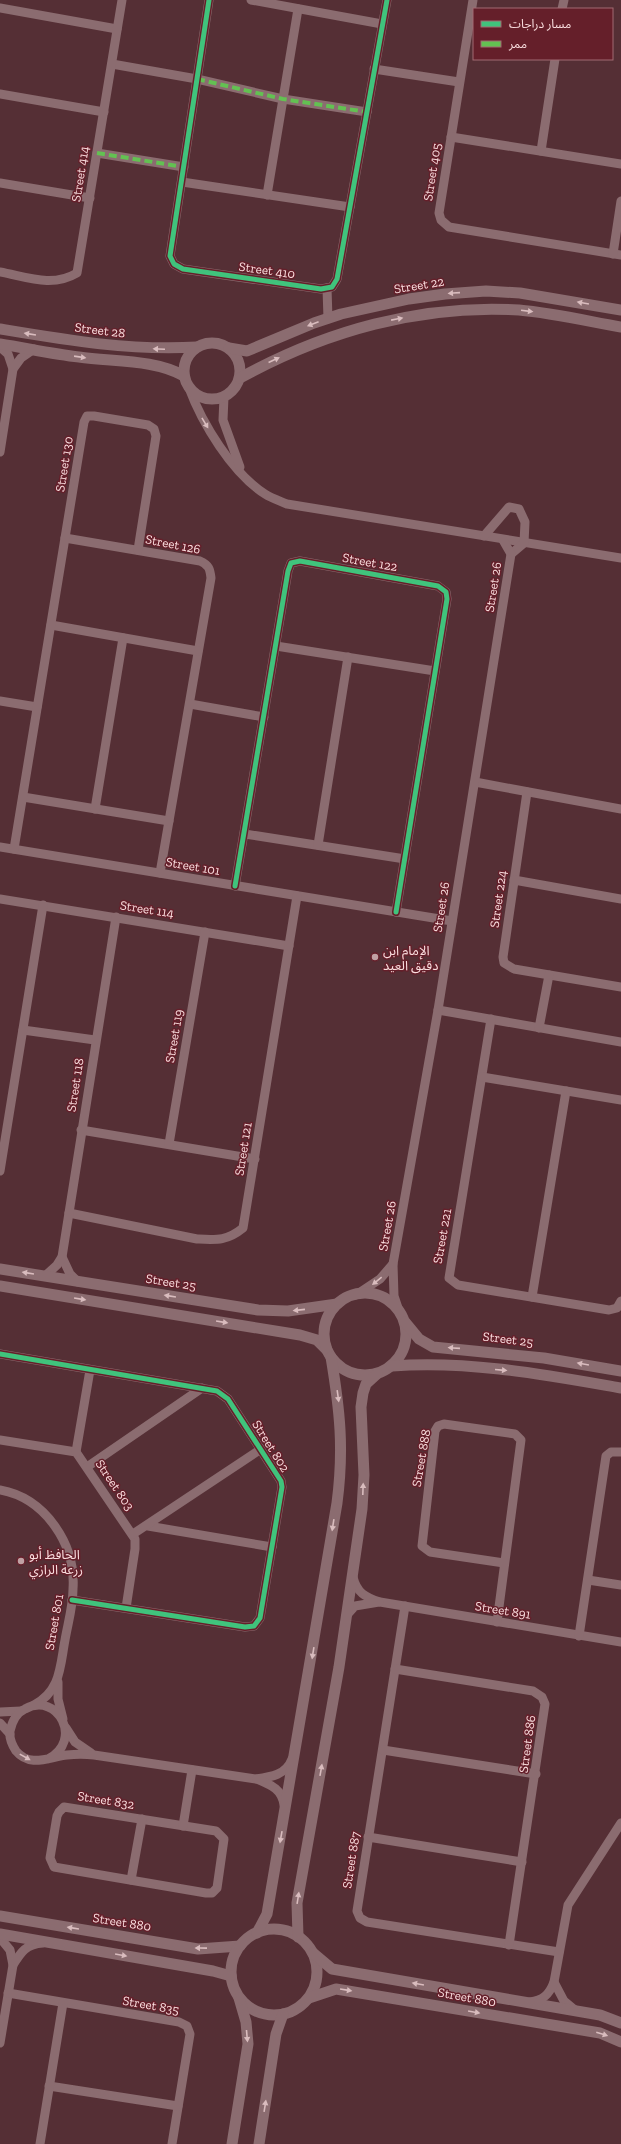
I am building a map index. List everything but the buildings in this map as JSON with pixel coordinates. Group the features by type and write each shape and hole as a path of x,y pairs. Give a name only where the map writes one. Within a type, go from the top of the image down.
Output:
{"street":[{"name":"Street 414","path":"0,272 52,282 66,280 77,273 122,0"},
{"name":"Street 410","path":"209,0 170,256 174,264 184,269 321,290 327,288"},
{"path":"251,0 382,24"},
{"path":"328,319 327,288 332,287 337,279 387,0"},
{"name":"Street 405","path":"473,0 439,213 441,220 449,227 617,254 621,201"},
{"path":"0,8 117,29"},
{"path":"267,195 298,8"},
{"path":"541,152 555,60"},
{"path":"112,64 197,79 283,99 367,112"},
{"path":"374,69 460,82"},
{"path":"0,94 104,112"},
{"path":"451,137 621,164"},
{"path":"97,153 184,167"},
{"path":"182,182 350,207"},
{"path":"0,183 90,198"},
{"name":"Street 22","path":"229,348 247,351 328,319 409,299 486,291 549,297 621,310"},
{"path":"240,378 313,342 347,331 416,315 486,310 519,310 621,327"},
{"name":"Street 28","path":"0,329 124,347 164,349 198,347"},
{"path":"189,388 199,396 211,399 224,397 234,389 240,378 240,365 235,354 229,348 213,342 198,347 190,352 184,363 184,376 198,411 216,442 243,476 265,494 287,504 621,558"},
{"path":"0,344 78,357 159,366 173,370 184,376"},
{"path":"0,348 8,354 13,369"},
{"path":"0,452 4,404 13,369 21,358 34,349"},
{"path":"224,397 226,429 243,476"},
{"name":"Street 130","path":"14,849 85,418 94,416 148,425 155,432 138,550"},
{"path":"484,536 494,526 506,509 509,507 516,507 524,516 524,543"},
{"name":"Street 126","path":"65,538 200,561 208,566 212,578 160,873"},
{"name":"Street 26","path":"401,1315 394,1296 393,1264 438,1010 511,554 503,540"},
{"name":"Street 26","path":"511,554 524,543"},
{"name":"Street 122","path":"235,886 245,834 288,571 292,563 300,561 438,586 443,589 447,599 396,912"},
{"path":"51,625 198,651"},
{"path":"95,809 123,638"},
{"path":"276,646 435,671"},
{"path":"318,845 348,657"},
{"path":"0,701 37,707"},
{"path":"190,704 264,717"},
{"path":"475,782 621,809"},
{"name":"Street 224","path":"527,792 502,957 504,963 514,969 621,986"},
{"path":"23,797 169,821"},
{"path":"245,834 405,859"},
{"name":"Street 101","path":"0,847 452,921"},
{"path":"514,880 621,899"},
{"name":"Street 121","path":"69,1213 197,1239 216,1240 232,1237 244,1228 297,896"},
{"name":"Street 114","path":"0,899 289,946"},
{"path":"0,1171 4,1116 23,1030 43,905"},
{"name":"Street 118","path":"62,1257 95,1040 116,917"},
{"name":"Street 119","path":"169,1144 206,932"},
{"path":"539,1028 549,975"},
{"path":"438,1010 621,1042"},
{"name":"Street 221","path":"491,1019 449,1278 458,1285 609,1310 618,1308 621,1301"},
{"path":"23,1030 95,1040"},
{"path":"482,1077 621,1100"},
{"path":"532,1297 566,1091"},
{"path":"81,1130 255,1159"},
{"path":"45,1276 57,1265 62,1257"},
{"path":"62,1257 70,1274 78,1282"},
{"name":"Street 26","path":"356,1295 380,1279 393,1264"},
{"name":"Street 25","path":"0,1269 258,1310 288,1311 337,1304"},
{"path":"0,1286 300,1335 318,1340 343,1369 360,1375 377,1374"},
{"path":"232,2144 248,2044 246,2022 231,1976 233,1960 240,1946 257,1933 267,1914 296,1751 342,1466 338,1398 329,1354 324,1338 325,1326 330,1314 337,1304 356,1295 368,1294 380,1296 391,1302 401,1315 406,1336 402,1352 392,1366"},
{"name":"Street 25","path":"401,1315 419,1339 433,1347 478,1350 544,1358 621,1371"},
{"name":"Street 802","path":"0,1354 217,1391 228,1398 262,1449 281,1481 282,1487 260,1618 254,1626 245,1627 72,1600"},
{"path":"298,1937 296,1903 339,1667 362,1508 364,1475 361,1407 366,1384 377,1374 392,1366 419,1364 506,1370 621,1388"},
{"path":"0,1440 76,1452 90,1370"},
{"path":"572,1380 583,1376 621,1383"},
{"path":"87,1467 202,1388"},
{"name":"Street 888","path":"497,1622 521,1443 520,1437 515,1434 444,1424 438,1426 435,1431 422,1546 424,1550 430,1552 504,1563"},
{"path":"133,1534 148,1526 262,1449"},
{"name":"Street 803","path":"76,1452 133,1534 136,1549 126,1608"},
{"path":"579,1636 606,1456 611,1452 621,1452"},
{"name":"Street 801","path":"0,1490 11,1492 36,1506 54,1524 66,1546 72,1565 74,1588 54,1688 48,1697 31,1706"},
{"path":"148,1526 272,1548"},
{"name":"Street 891","path":"352,1572 355,1588 365,1597 380,1602 621,1642"},
{"path":"588,1580 621,1585"},
{"name":"Street 891","path":"346,1616 356,1606 380,1602"},
{"name":"Street 887","path":"405,1606 384,1750 368,1837 357,1910 360,1918 367,1922 559,1952"},
{"name":"Street 886","path":"395,1668 533,1691 542,1697 545,1704 536,1774 509,1944"},
{"name":"Street 801","path":"58,1674 58,1699 64,1724"},
{"path":"0,1712 21,1711 31,1706 50,1708 56,1712 74,1742 94,1755"},
{"path":"21,1711 11,1725 10,1734 14,1747 22,1756 35,1761 71,1754 94,1755 256,1779 275,1787 283,1796 285,1812"},
{"path":"0,1724 10,1734"},
{"path":"48,1759 59,1752 63,1746 65,1740 64,1724"},
{"path":"384,1750 536,1774"},
{"path":"256,1779 270,1777 284,1771 290,1764 296,1751"},
{"path":"183,1826 192,1770"},
{"name":"Street 832","path":"70,1807 142,1819 216,1831 223,1836 224,1844 215,1891 206,1893 54,1867 50,1858 58,1816 61,1809 70,1807"},
{"name":"Street 832","path":"131,1880 142,1819"},
{"path":"527,2003 544,1998 550,1993 554,1982 565,1913 571,1899 620,1827"},
{"path":"368,1837 522,1862"},
{"name":"Street 880","path":"0,1916 198,1949 240,1946"},
{"path":"239,1998 259,2012 275,2015 283,2014 297,2009 309,1998 314,1988 317,1976 317,1964 313,1953 298,1937 278,1930 257,1933"},
{"path":"0,1934 213,1971 231,1976"},
{"path":"0,1938 10,1950 13,1965"},
{"path":"0,2044 13,1965 21,1951 27,1946 36,1943 51,1942"},
{"name":"Street 880","path":"313,1953 332,1970 600,2015 621,2023"},
{"path":"554,1982 564,2000 576,2011"},
{"name":"Street 880","path":"309,1998 336,1989 600,2033 621,2042"},
{"name":"Street 835","path":"8,1993 179,2022 187,2026 190,2034 172,2144"},
{"path":"40,2144 63,2003"},
{"path":"259,2144 276,2034 283,2014"},
{"path":"50,2086 178,2106"}],"marked path":[{"path":"197,79 283,99 367,112"},
{"path":"97,153 184,167"}],"cycle path":[{"path":"209,0 170,256 174,264 183,269 321,289 332,287 337,279 387,0"},
{"path":"235,886 288,571 291,563 300,561 438,586 446,592 447,599 396,912"},
{"path":"0,1354 217,1391 228,1399 281,1481 282,1487 260,1618 254,1626 245,1627 72,1600"}],"place":[{"name":"الإمام ابن دقيق العيد","path":"375,957"},
{"name":"الحافظ أبو زرعة الرازي","path":"21,1561"}]}
